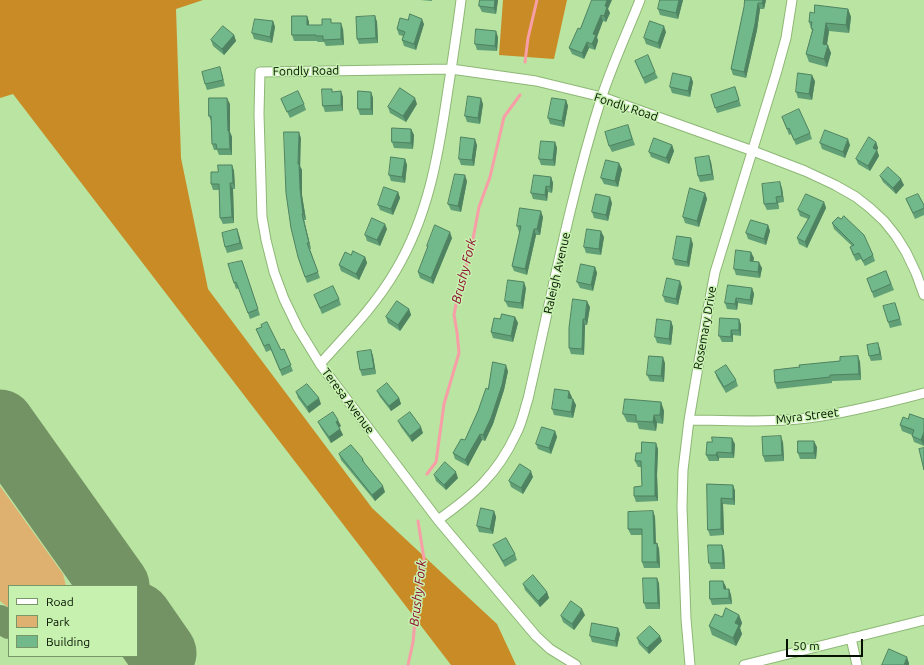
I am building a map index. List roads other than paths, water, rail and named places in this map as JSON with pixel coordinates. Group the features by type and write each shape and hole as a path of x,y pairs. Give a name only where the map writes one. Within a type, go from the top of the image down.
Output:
{"street":[{"path":"320,364 364,315 384,289 397,269 410,244 422,214 432,182 440,146 461,0"},
{"name":"Raleigh Avenue","path":"438,520 465,501 479,488 503,457 520,426 528,399 576,188 602,97 640,0"},
{"name":"Rosemary Drive","path":"690,665 686,618 682,507 683,470 689,420 706,314 715,272 776,74 786,38 792,0"},
{"name":"Fondly Road","path":"260,72 451,69 536,81 602,97 805,171 856,197 884,221 896,236 916,273 924,295"},
{"name":"Teresa Avenue","path":"260,72 262,217 274,272 284,299 298,328 320,364 438,520 536,636 550,649 576,665"},
{"name":"Myra Street","path":"689,420 774,420 807,418 924,393"},
{"path":"744,665 924,620"},
{"path":"850,638 857,665"}],"waterway":[{"name":"Brushy Fork","path":"525,62 528,38 537,0"},
{"name":"Brushy Fork","path":"427,474 436,462 444,404 459,353 454,315 457,299 465,277 467,259 472,244 479,207 490,177 504,117 520,95"},
{"name":"Brushy Fork","path":"408,665 413,642 420,575 424,559 418,521"}]}
